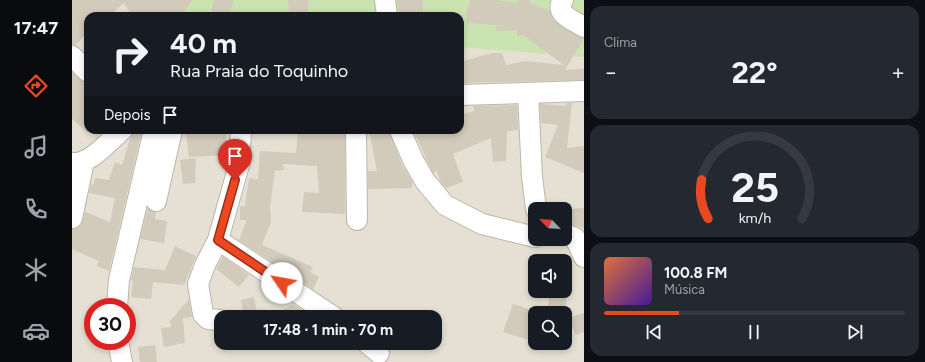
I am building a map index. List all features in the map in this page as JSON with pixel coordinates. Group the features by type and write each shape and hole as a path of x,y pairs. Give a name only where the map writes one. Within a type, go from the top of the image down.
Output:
{"street":[{"path":"385,0 386,12"},
{"path":"562,0 560,9 562,13 584,27"},
{"path":"72,56 84,68"},
{"path":"464,95 584,91"},
{"path":"528,93 532,177 535,202"},
{"path":"72,218 78,162 93,156 118,134"},
{"path":"118,298 119,280 153,134"},
{"path":"156,200 171,134"},
{"path":"214,320 208,319 203,314 198,284 205,265 218,240 239,165 241,134"},
{"path":"356,134 356,220"},
{"path":"402,134 413,160 425,181 445,205 482,224 528,235"},
{"path":"572,237 575,238 584,257"},
{"path":"218,240 323,310"},
{"path":"120,350 122,362"}],"shaded area":[{"path":"72,0 584,0 584,362 72,362"}],"green space":[{"path":"173,0 584,0 584,57 464,47 464,12 184,12"}],"building":[{"path":"72,0 192,0 184,12 130,12 124,3 114,12 84,12 84,36 76,45 72,45"},
{"path":"214,0 234,0 230,12 211,11"},
{"path":"288,0 308,0 308,12 289,12"},
{"path":"397,0 423,0 423,12 399,12"},
{"path":"471,0 495,0 517,3 517,0 530,0 530,3 550,11 553,19 560,26 584,38 565,70 584,69 584,80 464,83 464,61 492,53 502,53 506,65 526,61 564,65 523,35 517,36 517,30 496,31 497,25 467,23 466,12"},
{"path":"72,72 84,82 84,130 72,119"},
{"path":"567,103 572,103 567,148 584,146 584,173 545,157 558,125 541,123 540,104 566,106"},
{"path":"517,105 518,130 507,131 506,161 493,162 491,138 453,154 463,182 446,188 440,181 437,171 433,173 415,134 464,134 464,114 474,111 474,106"},
{"path":"132,134 141,134 109,271 97,266 99,261 72,249 72,229 81,225 85,212 110,222 115,198 89,193 91,184 94,185 95,178 109,180 115,162 122,165"},
{"path":"186,134 226,134 226,155 189,157"},
{"path":"298,134 345,134 345,214 302,212 304,192 319,193 317,166 283,164 284,170 275,171 270,206 271,222 262,245 313,267 310,272 319,277 313,289 301,281 302,279 292,274 293,273 280,267 239,240 247,220 240,220 240,206 245,206 249,178 258,179 260,151 296,153"},
{"path":"370,134 390,134 402,165 412,181 412,188 368,189 368,171 377,171"},
{"path":"196,158 195,183 183,184 180,160"},
{"path":"148,208 156,212 155,219 167,221 164,243 140,239"},
{"path":"584,208 584,228 572,225 572,209"},
{"path":"175,246 196,256 184,285 153,282 151,299 131,297 133,281 131,280 134,267 165,270"},
{"path":"223,257 249,275 239,287 216,269"},
{"path":"254,297 257,310 243,310 241,300"},
{"path":"549,298 566,298 566,306 548,306"},
{"path":"189,299 192,317 183,318 185,343 164,347 161,328 171,327 170,321"},
{"path":"293,304 302,310 283,310"},
{"path":"513,304 528,309 528,340 503,332"},
{"path":"584,313 584,332 575,335 572,326 572,317"},
{"path":"155,345 157,362 140,362 138,347"}],"route":[{"path":"235,180 218,240 282,283"}]}
